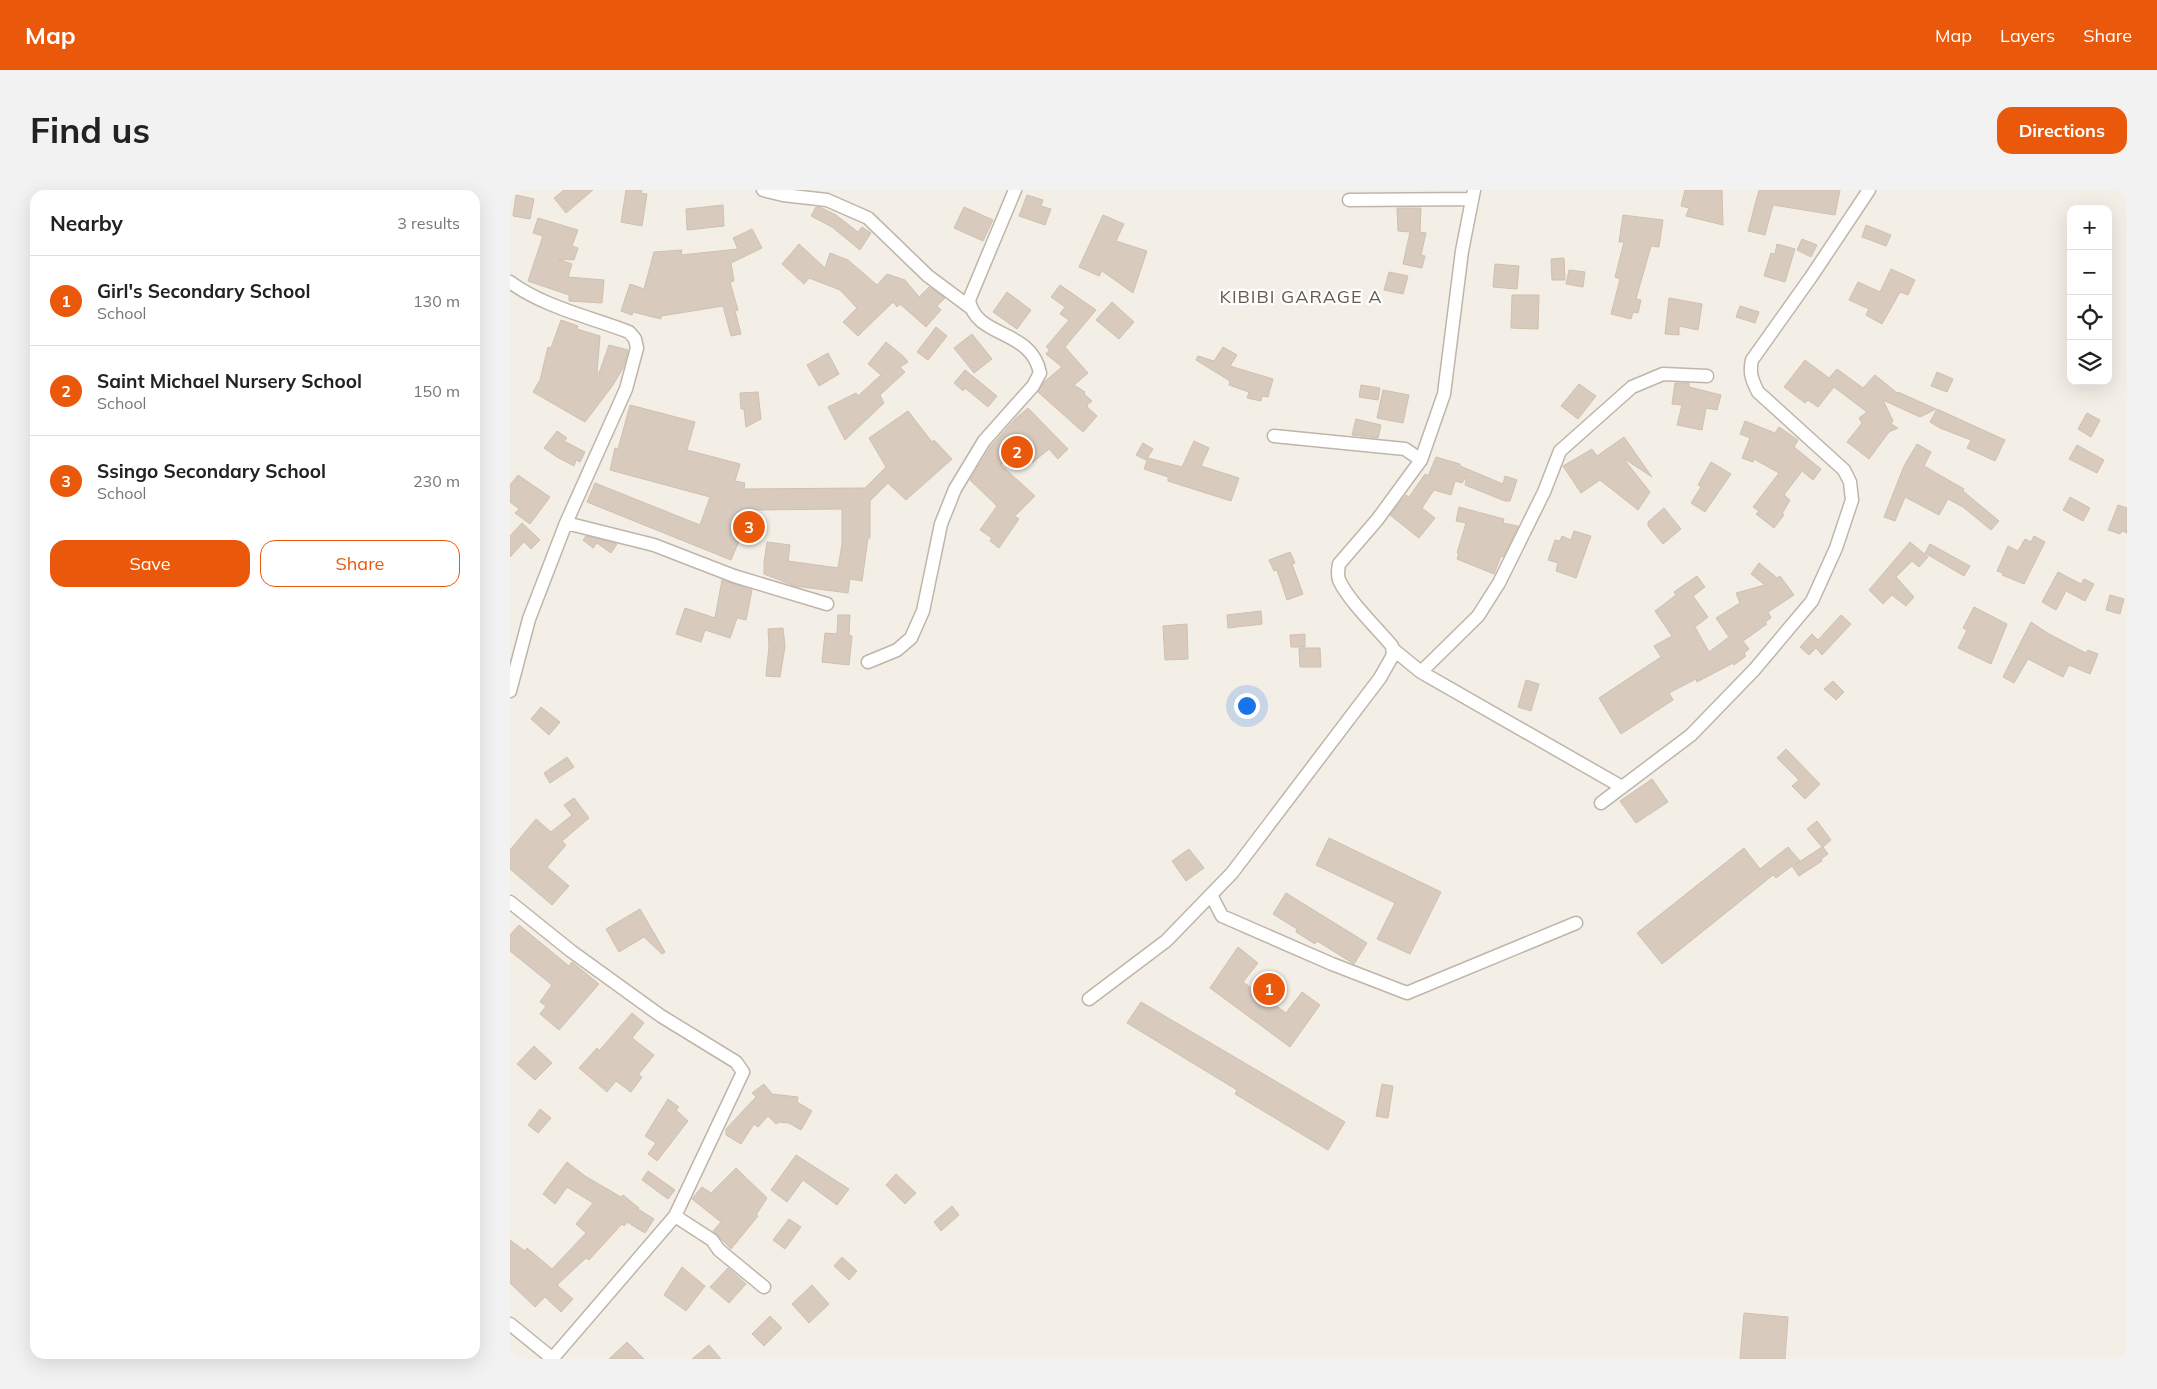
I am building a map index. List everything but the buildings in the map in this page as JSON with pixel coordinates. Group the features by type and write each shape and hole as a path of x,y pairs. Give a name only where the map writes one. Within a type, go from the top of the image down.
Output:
{"street":[{"path":"763,190 783,195 827,200 868,218 928,276 971,308"},
{"path":"868,662 897,650 911,638 923,610 941,524 955,489 984,441 1033,386 1040,373 1038,362 1029,348 978,319 971,308 969,300 1015,190"},
{"path":"1601,803 1691,735 1754,670 1812,600 1836,548 1852,500 1850,482 1844,470 1758,392 1751,379 1750,369 1752,360 1811,277 1869,190"},
{"path":"1349,200 1473,195 1462,251 1444,394 1421,460 1377,520 1339,564 1337,573 1339,581 1394,650 1421,672 1622,787"},
{"path":"510,282 560,307 629,332 635,339 637,348 626,389 566,523 529,619 510,691"},
{"path":"1421,672 1478,616 1499,584 1544,492 1560,451 1632,387 1663,374 1707,376"},
{"path":"1274,436 1405,449 1421,460"},
{"path":"566,523 654,545 734,576 827,604"},
{"path":"1089,999 1166,941 1232,874 1380,678 1394,650"},
{"path":"1211,895 1222,916 1332,964 1407,993 1576,923"},
{"path":"510,902 571,952 661,1016 736,1062 743,1072 675,1216 552,1359 510,1324"},
{"path":"675,1216 712,1240 719,1250 764,1287"}],"place":[{"name":"Saint Michael Nursery School","path":"1017,452"},
{"name":"Ssingo Secondary School","path":"749,527"},
{"name":"Girl's Secondary School","path":"1269,989"}],"district":[{"name":"KIBIBI GARAGE A","path":"1301,296"}]}
